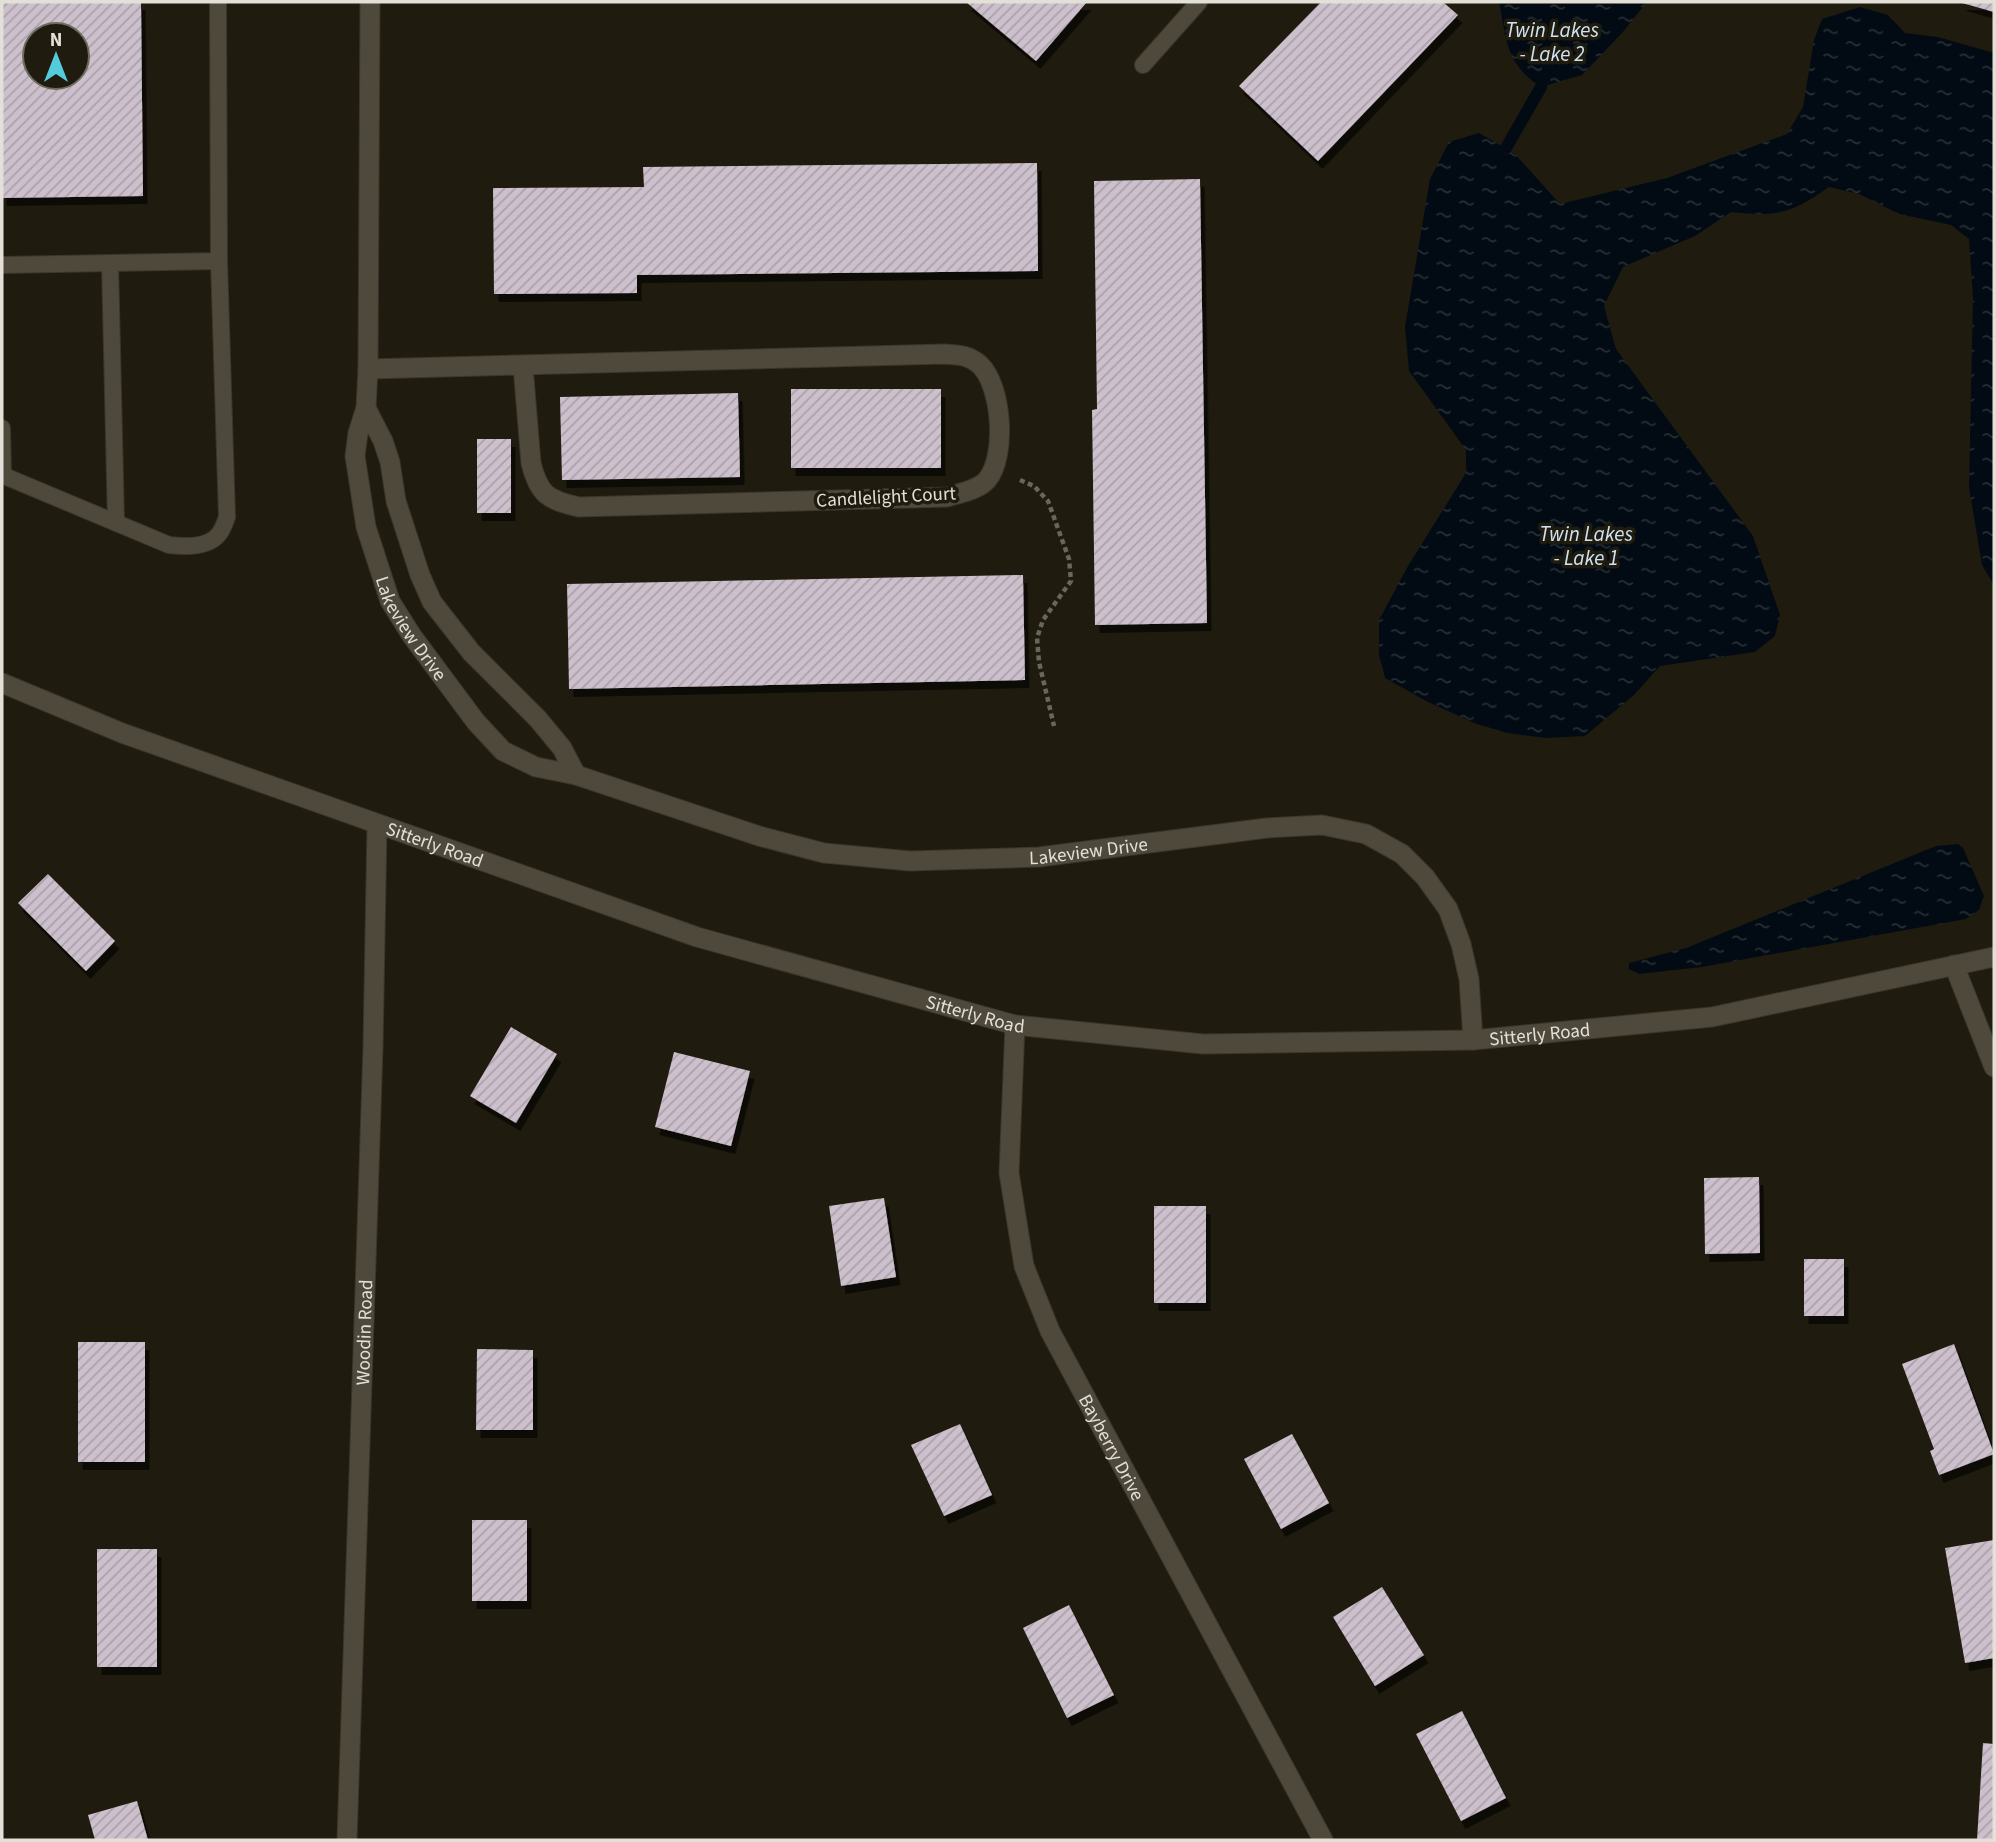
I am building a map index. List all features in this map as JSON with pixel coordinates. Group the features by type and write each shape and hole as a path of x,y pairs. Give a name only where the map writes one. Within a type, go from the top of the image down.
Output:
{"street":[{"name":"Lakeview Drive","path":"370,2 368,369 366,408 355,456 366,527 390,601 412,636 476,722 503,751 536,767 576,775 759,836 824,853 910,861 1039,857 1267,828 1322,825 1366,834 1402,854 1425,877 1448,909 1461,944 1469,979 1473,1040"},
{"path":"368,369 965,355 981,366 991,379 997,399 999,447 993,470"},
{"name":"Candlelight Court","path":"523,366 531,463 542,493 556,502 579,507 947,497 986,481 993,470"},
{"name":"Lakeview Drive","path":"366,408 383,441 390,462 396,501 419,575 432,602 471,652 538,719 562,748 576,775"},
{"name":"Sitterly Road","path":"2,683 122,733 697,937 1015,1025 1203,1044 1473,1040 1712,1017 1994,957"},
{"name":"Woodin Road","path":"347,1840 373,1061 377,825"},
{"path":"1954,965 1994,1067"},
{"name":"Bayberry Drive","path":"1015,1025 1009,1173 1024,1266 1050,1331 1323,1840"}],"lane":[{"path":"2,428 3,475 169,545 201,545 219,535 227,517 219,261 218,2"},
{"path":"1143,65 1199,2"},
{"path":"2,265 219,261"},
{"path":"110,263 116,523"}],"path":[{"path":"993,470 1034,486 1048,500 1069,559 1070,581 1043,620 1037,638 1039,662 1054,726"}],"water":[{"name":"Twin Lakes - Lake 2","path":"1499,2 1647,2 1582,75 1541,87 1520,69 1514,60 1506,40"},
{"name":"Twin Lakes - Lake 1","path":"1860,7 1888,15 1905,33 1938,37 1994,53 1994,585 1982,565 1969,487 1973,297 1969,239 1951,225 1899,214 1859,194 1829,187 1804,203 1783,212 1731,212 1695,236 1623,267 1604,306 1616,349 1753,536 1780,615 1775,636 1755,652 1660,666 1634,695 1585,736 1547,738 1507,733 1474,723 1385,678 1379,655 1379,620 1408,566 1466,473 1466,450 1409,371 1405,327 1430,179 1449,142 1479,133 1515,154 1560,204 1667,178 1787,134 1803,107 1814,40 1822,19"},
{"path":"1958,844 1963,848 1984,896 1979,910 1966,919 1702,967 1639,974 1629,969 1629,963 1686,948 1936,846"}],"building":[{"path":"2,2 141,2 143,196 2,198"},
{"path":"966,2 1087,2 1036,61"},
{"path":"1321,2 1443,2 1458,15 1318,161 1239,86"},
{"path":"1962,2 1994,2 1994,12 1962,3"},
{"path":"1037,163 1038,271 637,275 637,293 494,294 493,188 644,187 643,167"},
{"path":"1200,179 1207,623 1095,625 1092,410 1097,409 1094,181"},
{"path":"791,389 941,389 941,468 791,468"},
{"path":"738,393 740,477 562,480 560,397"},
{"path":"477,439 511,439 511,513 477,513"},
{"path":"1023,575 1025,680 569,689 567,584"},
{"path":"48,874 115,941 86,971 18,903"},
{"path":"511,1027 557,1054 516,1123 470,1096"},
{"path":"674,1052 750,1071 731,1146 655,1127"},
{"path":"1759,1177 1760,1253 1705,1254 1704,1178"},
{"path":"884,1198 896,1277 841,1286 829,1206"},
{"path":"1154,1206 1206,1206 1206,1303 1154,1303"},
{"path":"1804,1259 1844,1259 1844,1316 1804,1316"},
{"path":"78,1342 145,1342 145,1462 78,1462"},
{"path":"1954,1344 1994,1454 1939,1475 1930,1451 1934,1449 1902,1364"},
{"path":"477,1349 533,1350 533,1430 476,1430"},
{"path":"960,1424 992,1495 944,1516 911,1445"},
{"path":"1292,1434 1329,1503 1281,1529 1244,1459"},
{"path":"472,1520 527,1520 527,1601 472,1601"},
{"path":"1994,1540 1994,1658 1965,1663 1945,1548"},
{"path":"97,1549 157,1549 157,1667 97,1667"},
{"path":"1382,1587 1424,1655 1375,1686 1333,1617"},
{"path":"1069,1605 1114,1695 1067,1718 1023,1628"},
{"path":"1462,1711 1506,1798 1461,1821 1416,1734"},
{"path":"1983,1743 1994,1744 1994,1840 1977,1840"},
{"path":"137,1801 148,1840 95,1840 88,1815"}],"waterway":[{"path":"1506,148 1541,87"}]}
